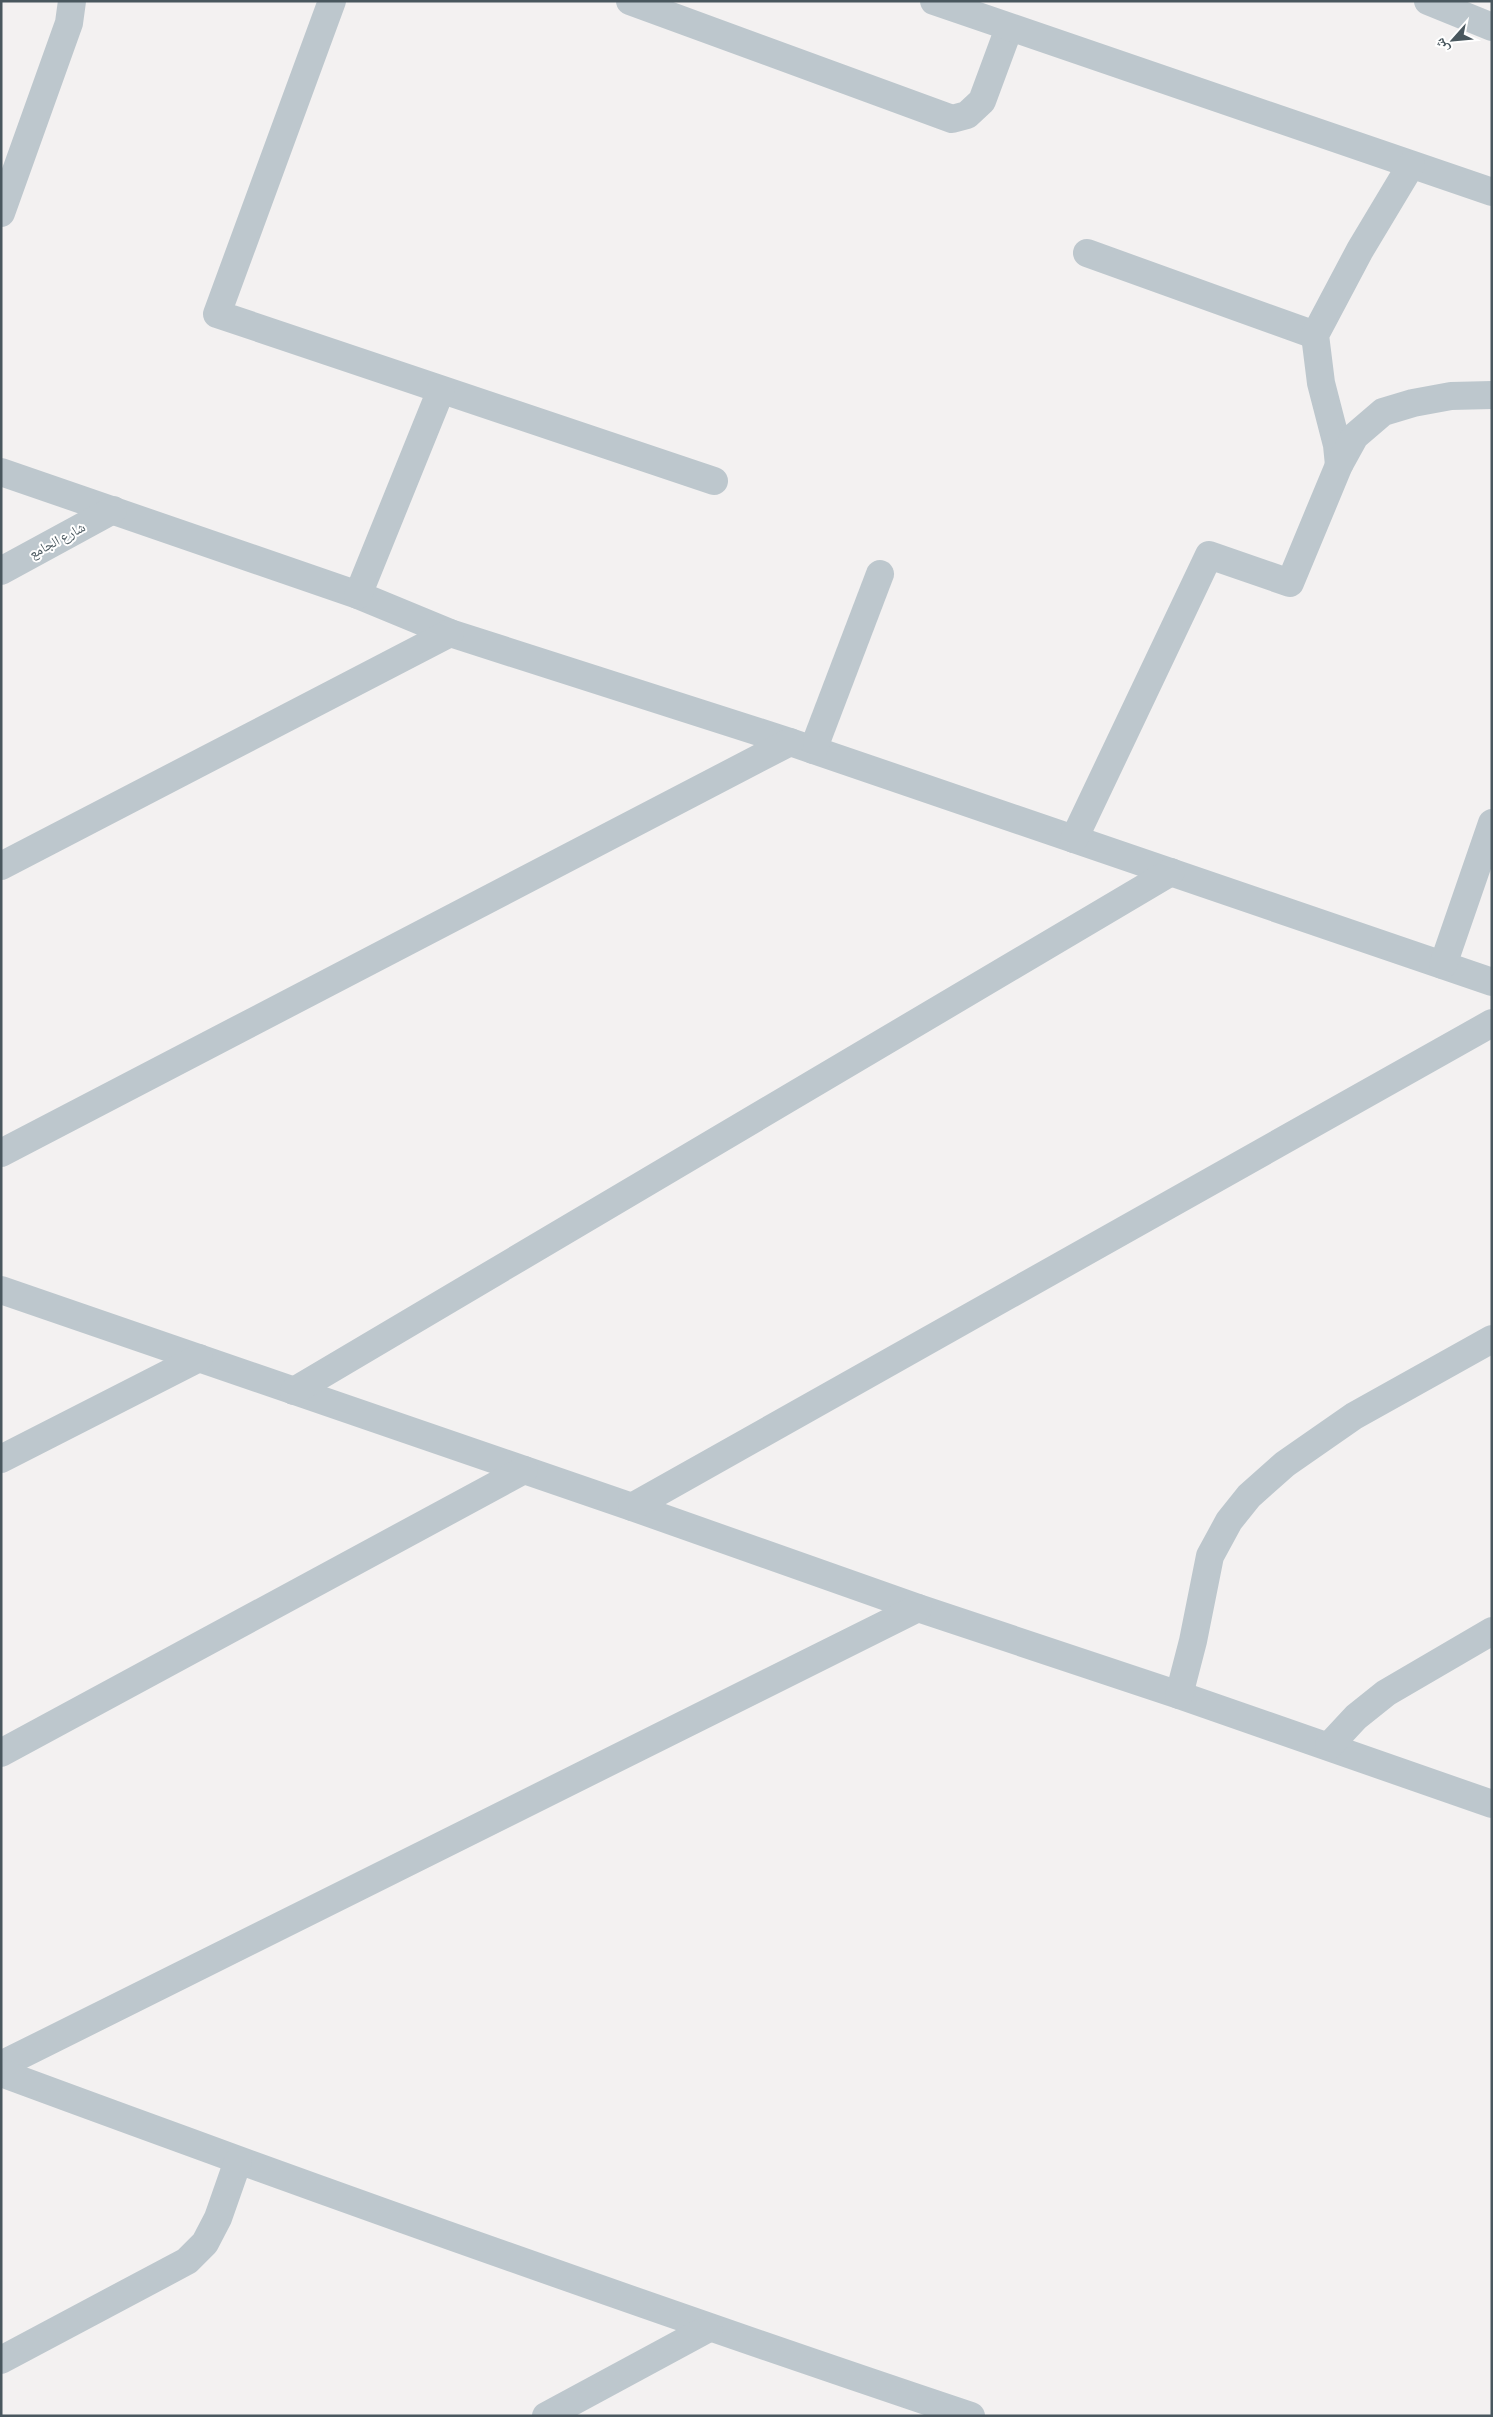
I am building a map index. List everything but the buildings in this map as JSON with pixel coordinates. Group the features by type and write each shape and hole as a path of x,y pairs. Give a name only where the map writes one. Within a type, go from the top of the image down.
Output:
{"street":[{"path":"1,213 69,23 72,1"},
{"path":"332,1 217,314 714,481"},
{"path":"630,1 952,119 967,115 982,101 1009,28"},
{"path":"934,1 1492,192"},
{"path":"1428,1 1492,27"},
{"path":"1339,465 1337,445 1321,383 1316,335 1347,274 1411,165"},
{"path":"1087,253 1316,335"},
{"path":"358,594 441,390"},
{"path":"1074,839 1209,555 1290,583 1339,465 1354,436 1383,412 1413,402 1451,396 1492,395"},
{"path":"1,472 358,594 450,633 802,746 1492,982"},
{"name":"شارع الجامع","path":"1,571 113,510"},
{"path":"1,1152 802,746 880,574"},
{"path":"1,866 450,633"},
{"path":"1443,965 1492,823"},
{"path":"294,1391 1172,872"},
{"path":"632,1507 1492,1023"},
{"path":"1,1290 632,1507 918,1608 1180,1695 1492,1804"},
{"path":"1180,1695 1210,1556 1228,1520 1249,1496 1285,1464 1354,1416 1492,1339"},
{"path":"1,1460 198,1358"},
{"path":"1,1753 524,1470"},
{"path":"1,2064 918,1608"},
{"path":"1329,1746 1356,1717 1386,1693 1492,1631"},
{"path":"1,2073 238,2161 709,2328 970,2416"},
{"path":"1,2360 186,2261 205,2243 218,2218 238,2161"},
{"path":"546,2416 709,2328"}]}
